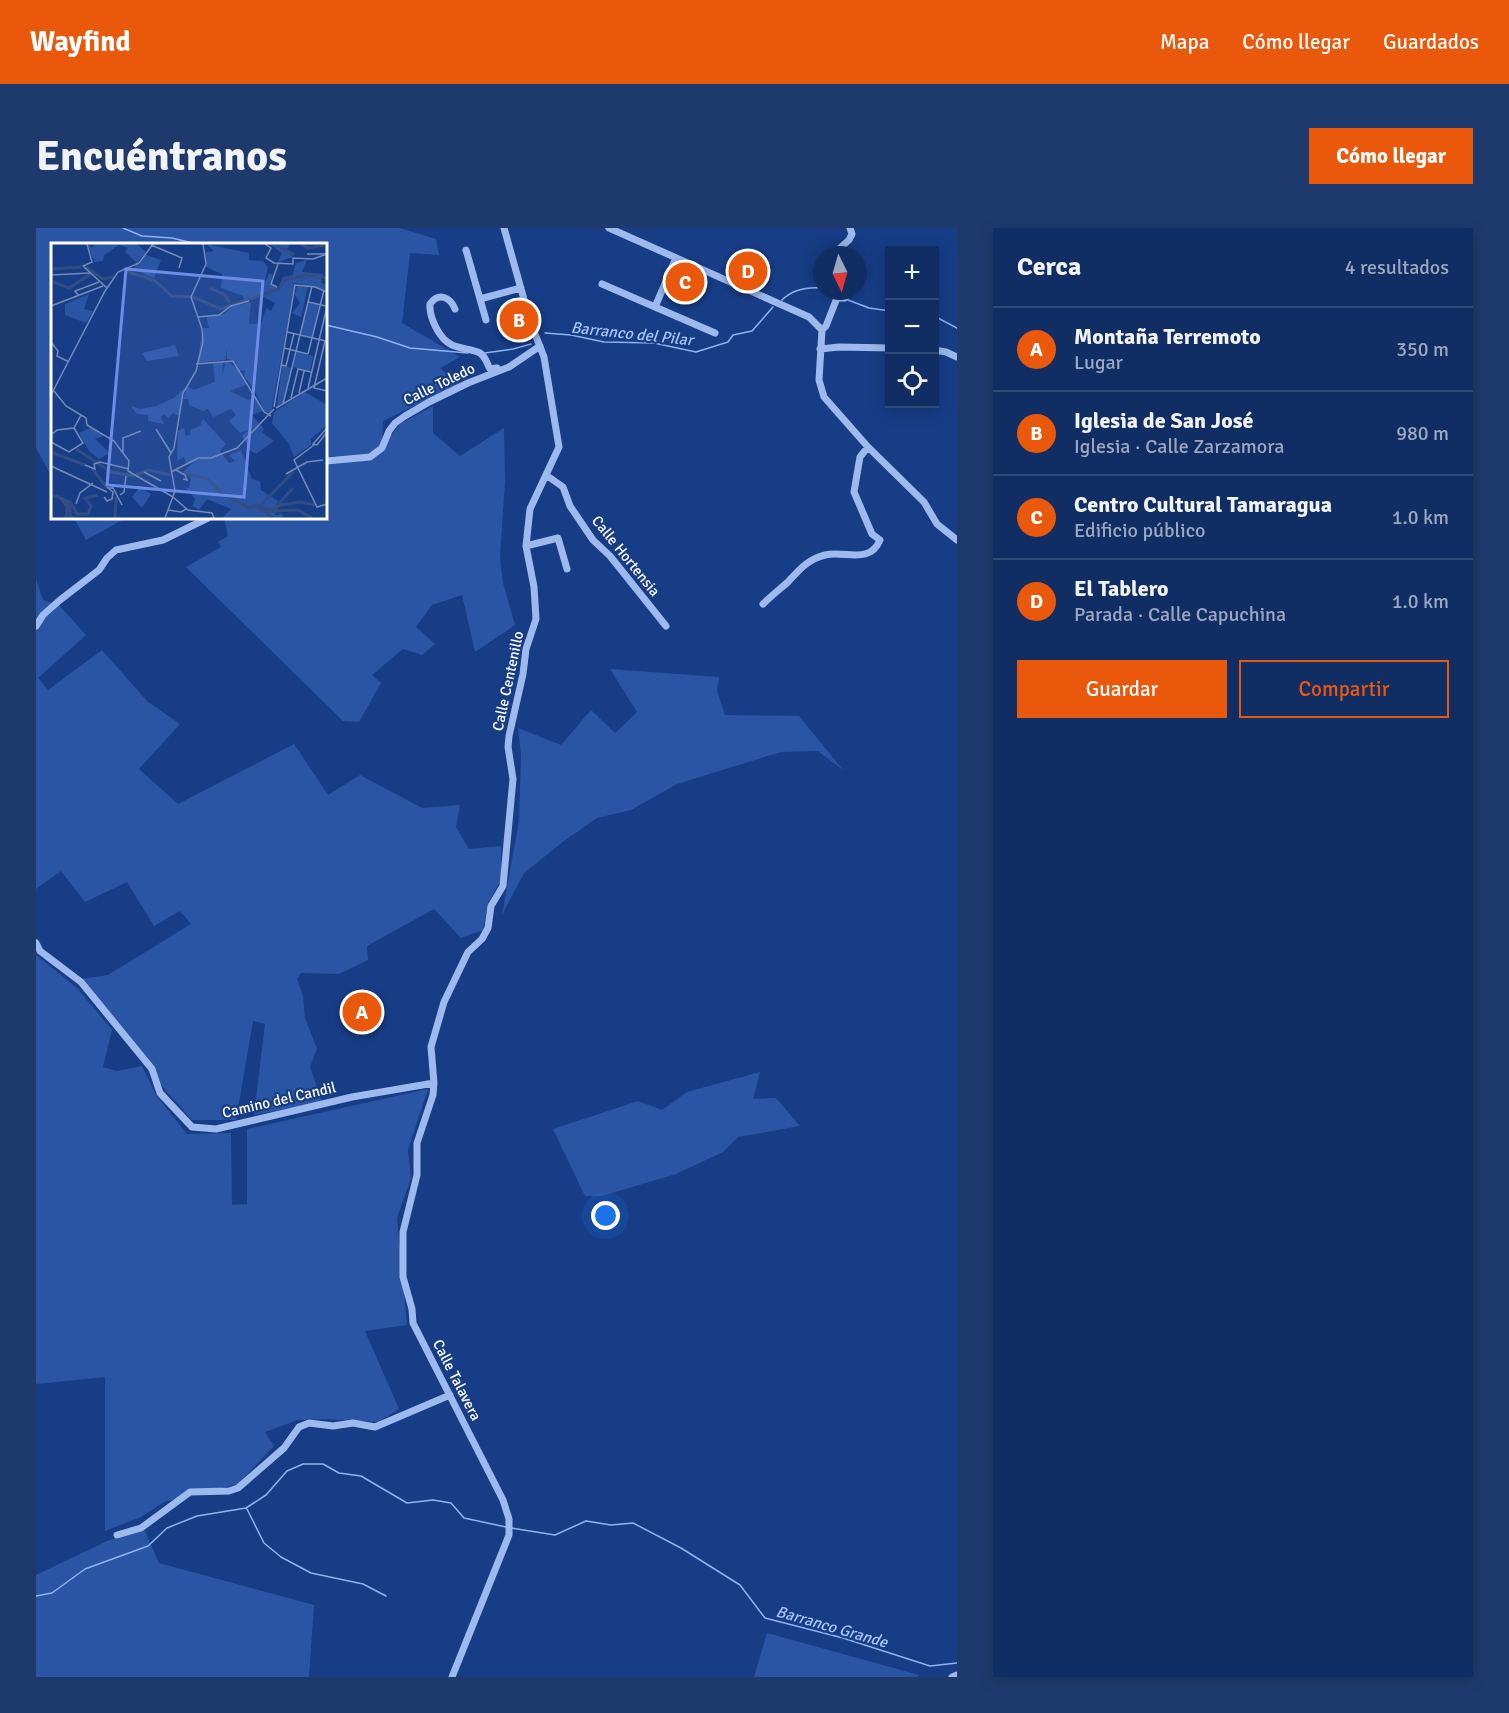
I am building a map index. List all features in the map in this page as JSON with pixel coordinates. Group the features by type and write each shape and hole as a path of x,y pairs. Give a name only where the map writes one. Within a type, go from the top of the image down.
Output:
{"street":[{"name":"Calle Centenillo","path":"434,1083 431,1047 444,1002 468,952 482,939 488,928 491,906 503,886 513,779 508,747 509,736 523,674 526,649 536,619 534,587 526,546 530,509 559,447 544,357 530,321 504,228"},
{"path":"609,228 809,317 822,330"},
{"path":"842,246 852,234 850,228"},
{"path":"466,250 486,320"},
{"path":"655,307 676,258"},
{"path":"602,284 715,333"},
{"path":"480,299 521,288"},
{"path":"455,309 452,301 447,298 434,299 430,304 434,323 446,341 451,345 483,355 490,369 509,367"},
{"path":"836,300 826,326 822,330 819,380 824,397 868,447 924,502 937,524 957,540"},
{"name":"Calle Toledo","path":"327,460 370,457 382,448 389,431 405,416 468,383 509,367 540,346"},
{"path":"820,349 885,348"},
{"path":"939,351 957,357"},
{"path":"763,604 796,571 811,560 832,554 860,555 877,547 880,540 872,534 854,492 860,457 868,447"},
{"name":"Calle Hortensia","path":"546,475 563,487 570,506 593,540 610,556 666,626"},
{"path":"36,626 43,615 99,570 116,550 163,540 206,519"},
{"path":"526,546 558,538 567,569"},
{"name":"Camino del Candil","path":"36,944 40,951 81,982 152,1069 160,1093 192,1127 216,1129 352,1097 434,1083"},
{"name":"Calle Talavera","path":"434,1083 417,1143 417,1175 403,1232 403,1277 413,1323 503,1500 509,1527 508,1535 452,1677"},
{"path":"117,1535 141,1528 190,1492 229,1491 238,1488 284,1448 299,1427 309,1423 333,1426 353,1423 375,1427 450,1395"},
{"path":"952,1677 957,1676"}],"shaded area":[{"path":"36,228 400,228 436,239 439,255 410,253 402,323 460,357 440,368 459,384 383,421 382,447 400,424 433,406 433,433 460,456 504,428 505,481 500,558 503,583 515,625 475,652 462,595 432,605 416,627 435,644 422,655 403,649 372,675 381,683 359,722 343,721 186,567 221,547 218,542 228,536 224,519 327,519 327,461 370,457 380,449 368,454 327,457 327,243 51,243 51,475 36,448"},
{"path":"75,519 124,519 86,540"},
{"path":"36,579 43,600 59,605 86,635 38,678 48,690 102,650 148,702 180,724 139,769 178,804 294,744 328,795 360,775 422,808 460,805 456,827 469,849 501,846 501,880 488,903 483,930 461,938 434,909 367,946 368,960 339,974 301,973 297,979 303,996 305,1018 317,1049 310,1067 322,1102 254,1115 265,1024 253,1021 236,1120 192,1120 166,1091 80,979 108,975 191,924 180,911 154,926 127,882 85,902 61,871 36,889"},
{"path":"610,669 719,677 717,691 725,715 799,716 843,770 818,751 781,752 677,784 631,810 597,818 524,873 502,915 519,821 521,755 518,728 561,745 591,710 615,733 637,712"},
{"path":"36,955 76,987 112,1030 103,1067 117,1071 142,1066 156,1095 187,1134 231,1133 232,1205 247,1204 247,1129 428,1089 408,1150 411,1178 397,1218 407,1325 365,1331 399,1409 378,1422 297,1420 265,1432 274,1446 238,1484 164,1502 141,1517 105,1531 105,1377 36,1384"},
{"path":"760,1072 753,1099 776,1098 800,1126 738,1137 723,1152 676,1174 602,1196 585,1196 553,1129 638,1101 662,1110 687,1092"},
{"path":"144,1529 159,1563 314,1605 309,1677 36,1677 36,1575 107,1541"},
{"path":"767,1633 919,1675 917,1677 754,1677"}],"waterway":[{"name":"Barranco del Pilar","path":"123,228 142,236 172,238 193,243"},
{"name":"Barranco del Pilar","path":"782,300 791,293 813,288"},
{"name":"Barranco del Pilar","path":"848,300 869,308 885,310"},
{"name":"Barranco del Pilar","path":"545,333 571,335 604,342 654,343 696,352 728,342 733,335 752,331 773,307"},
{"name":"Barranco del Pilar","path":"939,319 957,328"},
{"name":"Barranco del Pilar","path":"327,325 377,337 410,348 468,353"},
{"name":"Barranco del Pilar","path":"485,353 531,344"},
{"name":"Barranco Grande","path":"36,1596 52,1593 85,1569 148,1546 167,1528 197,1516 246,1508 266,1495 287,1471 303,1464 323,1464 339,1473 361,1476 407,1503 433,1500 451,1503 464,1518 506,1527"},
{"path":"247,1509 264,1543 281,1557 311,1573 363,1584 386,1596"},
{"name":"Barranco Grande","path":"511,1528 555,1535 586,1521 611,1525 633,1523 681,1548 740,1585 765,1618 843,1638 930,1666 957,1663"}],"place":[{"name":"El Tablero","path":"748,271"},
{"name":"Centro Cultural Tamaragua","path":"685,282"},
{"name":"Iglesia de San José","path":"519,320"},
{"name":"Montaña Terremoto","path":"362,1012"}]}
